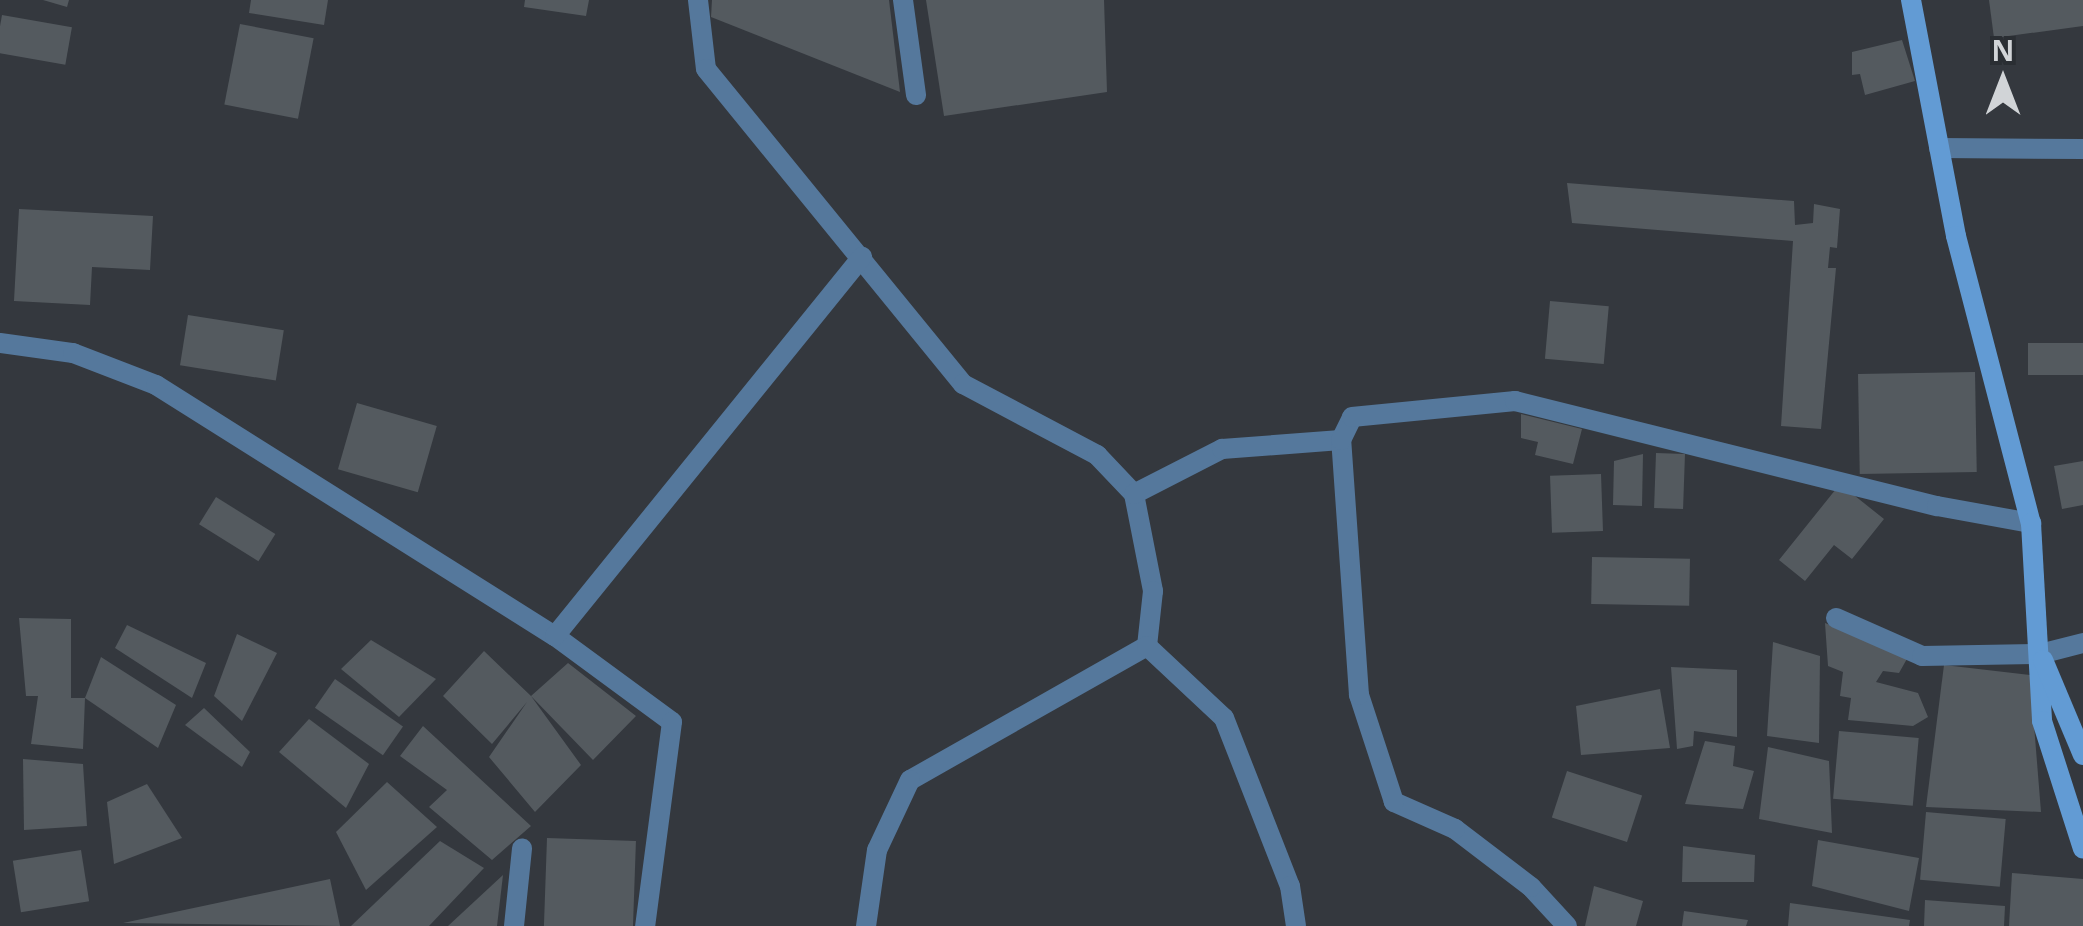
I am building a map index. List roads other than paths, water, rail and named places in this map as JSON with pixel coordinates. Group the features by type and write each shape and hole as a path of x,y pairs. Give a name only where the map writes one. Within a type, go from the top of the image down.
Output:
{"street":[{"path":"698,0 706,68 963,384 1097,455 1134,494 1153,591 1146,646"},
{"path":"903,0 916,95"},
{"path":"1910,0 1956,236 2031,523 2042,721 2083,849"},
{"path":"1939,148 2083,148"},
{"path":"554,636 862,256"},
{"path":"0,343 73,353 156,385 554,636 672,722 645,926"},
{"path":"1567,926 1532,887 1455,829 1394,802 1359,695 1342,440 1352,417 1515,401 1937,506 2031,523"},
{"path":"1134,494 1222,448 1342,440"},
{"path":"1836,618 1922,656 2040,654 2083,644"},
{"path":"866,926 877,850 910,780 1146,646"},
{"path":"1146,646 1224,718 1290,886 1296,926"},
{"path":"2040,654 2083,755"},
{"path":"514,926 522,848"}]}
